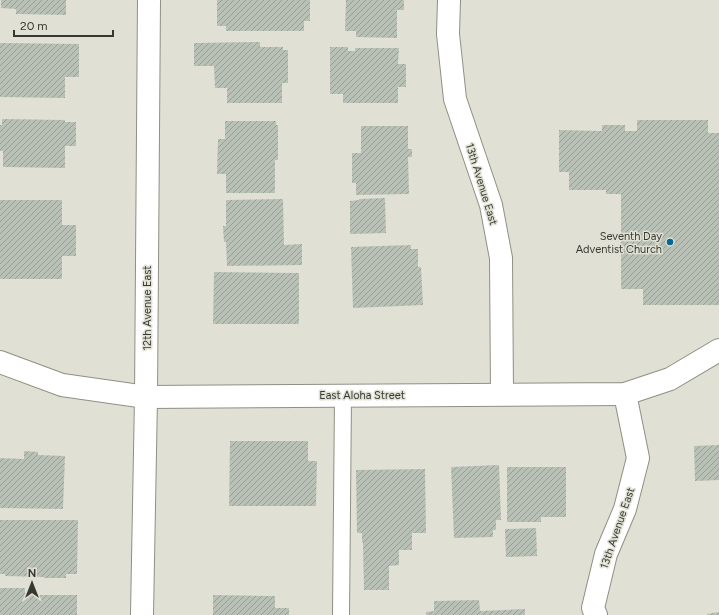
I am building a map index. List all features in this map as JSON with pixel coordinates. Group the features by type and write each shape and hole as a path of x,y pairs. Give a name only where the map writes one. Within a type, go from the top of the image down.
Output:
{"street":[{"name":"12th Avenue East","path":"142,615 146,397 149,0"},
{"name":"13th Avenue East","path":"449,0 448,34 455,99 490,205 501,258 502,394"},
{"name":"East Aloha Street","path":"0,362 62,385 146,397 625,394 670,379 719,350"},
{"name":"13th Avenue East","path":"596,615 593,608 606,554 625,509 638,458 625,394"}],"lane":[{"path":"341,615 342,396"}],"building":[{"path":"1,0 66,0 66,15 16,14 16,9 1,8"},
{"path":"217,0 310,0 310,21 304,21 304,31 226,31 226,26 217,26"},
{"path":"346,0 404,0 404,10 397,10 397,38 356,37 356,31 345,31"},
{"path":"260,42 260,47 283,47 283,50 288,50 288,83 282,83 282,103 227,103 227,88 215,88 214,66 194,66 194,43"},
{"path":"0,43 79,44 79,77 65,77 65,98 0,97"},
{"path":"330,47 348,47 348,51 355,51 355,48 399,48 398,64 406,64 406,87 398,87 398,103 343,103 343,94 330,94"},
{"path":"2,119 65,120 65,122 76,122 76,146 65,146 65,168 3,167 3,151 0,151 0,125 2,125"},
{"name":"Seventh Day Adventist Church","path":"637,120 708,120 708,133 719,133 719,305 643,305 643,289 621,289 621,194 606,194 606,190 569,190 569,172 559,172 559,130 602,131 602,125 625,125 625,131 637,131"},
{"path":"225,121 276,121 276,125 278,125 278,160 275,160 275,193 226,193 226,174 217,174 218,139 225,139"},
{"path":"361,126 408,126 408,149 412,149 412,157 408,157 409,194 356,195 356,183 352,183 352,153 361,153"},
{"path":"385,198 386,233 350,234 350,201 359,199"},
{"path":"283,199 284,245 302,244 302,265 227,266 226,242 224,242 223,226 226,226 226,200"},
{"path":"0,200 62,200 62,225 76,225 76,256 62,256 62,279 0,279"},
{"path":"411,245 411,249 418,249 418,267 421,267 423,305 353,308 351,247"},
{"path":"214,272 299,273 299,324 213,324"},
{"path":"230,441 308,441 308,461 317,461 316,506 229,506"},
{"path":"719,445 719,480 695,481 694,446"},
{"path":"24,451 38,452 38,455 65,456 63,509 0,508 0,458 24,459"},
{"path":"499,465 501,520 496,520 496,530 493,530 493,537 454,538 451,467"},
{"path":"507,467 566,467 566,517 541,517 541,522 507,522"},
{"path":"425,469 426,533 412,533 412,550 399,550 399,565 389,566 389,590 364,590 362,533 357,533 356,470"},
{"path":"0,520 78,520 77,574 66,574 66,578 44,578 5,576 5,574 0,574"},
{"path":"536,528 537,556 506,557 505,529"},
{"path":"0,588 25,588 25,595 77,595 77,615 0,615"},
{"path":"213,595 275,596 275,608 289,608 289,615 213,615"},
{"path":"479,600 480,611 525,609 525,615 426,615 426,612 434,611 434,601"},
{"path":"719,612 719,615 707,615 707,614"}],"place":[{"name":"Seventh Day Adventist Church","path":"670,242"}]}
